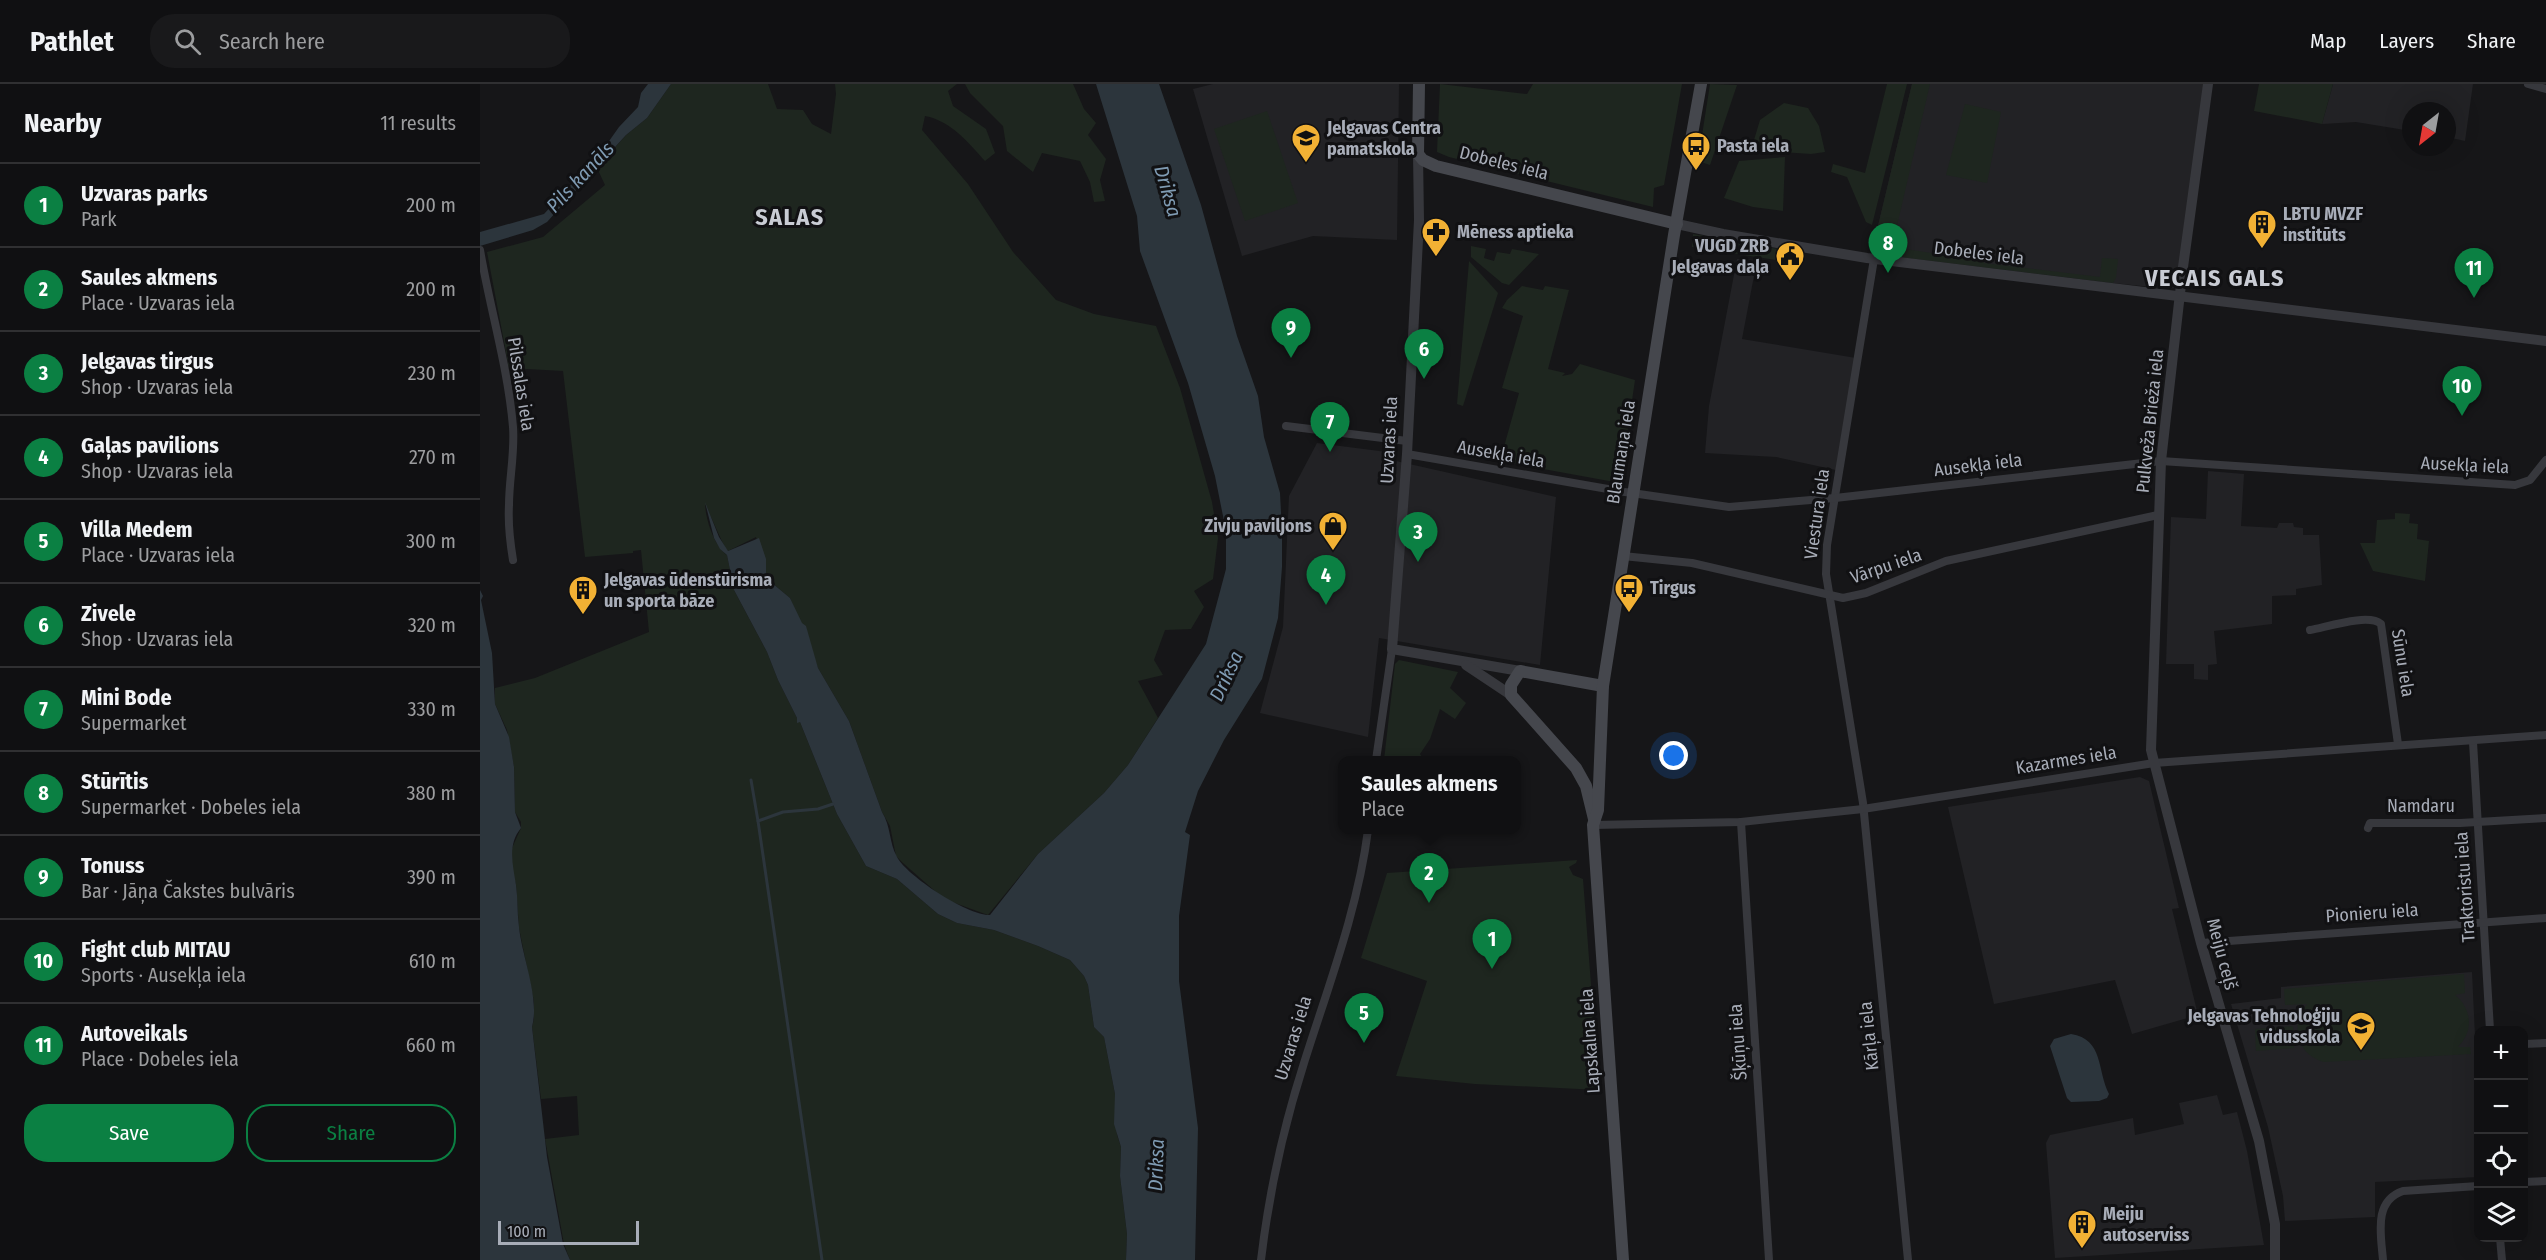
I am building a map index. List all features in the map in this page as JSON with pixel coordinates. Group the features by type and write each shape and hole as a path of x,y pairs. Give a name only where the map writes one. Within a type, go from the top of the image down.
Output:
{"main road":[{"name":"Uzvaras iela","path":"1418,154 1419,84"},
{"path":"1677,224 1701,84"},
{"name":"Dobeles iela","path":"1418,154 1423,160 1436,166 1677,224"},
{"name":"Blaumaņa iela","path":"1603,686 1677,224"},
{"path":"1511,695 1511,685 1520,671"},
{"name":"Lapskalna iela","path":"1520,671 1603,686 1599,800 1594,823"},
{"name":"Lapskalna iela","path":"1511,695 1576,768 1586,786 1594,823 1623,1260"}],"street":[{"name":"Pulkveža Brieža iela","path":"2154,763 2151,750 2161,461 2208,84"},
{"path":"2529,84 2546,89"},
{"name":"Uzvaras iela","path":"1376,756 1388,664 1392,649 1407,454 1419,220 1418,154"},
{"name":"Dobeles iela","path":"1677,224 1874,259 2546,341"},
{"name":"Pilssalas iela","path":"480,250 504,364 513,424 513,464 508,504 513,560"},
{"name":"Viestura iela","path":"1863,809 1826,574 1827,545 1874,259"},
{"path":"1286,426 1407,441"},
{"name":"Ausekļa iela","path":"1407,454 1729,507 1835,498 2161,461 2515,485 2529,480 2546,460"},
{"name":"Vārpu iela","path":"1623,556 1692,563 1843,598 1866,593 1946,561 2158,515"},
{"name":"Sūnu iela","path":"2310,630 2372,619 2381,624 2398,744"},
{"name":"Lapskalna iela","path":"1392,649 1520,671"},
{"name":"Lapskalna iela","path":"1458,660 1511,695"},
{"name":"Kazarmes iela","path":"1594,823 1741,822 1863,809 2154,763 2546,735"},
{"name":"Traktoristu iela","path":"2473,742 2490,1026"},
{"name":"Meiju ceļš","path":"2154,763 2201,943 2259,1141 2276,1224 2275,1260"},
{"name":"Kārļa iela","path":"1863,809 1908,1260"},
{"path":"2478,822 2546,818"},
{"name":"Šķūņu iela","path":"1741,822 1769,1260"},
{"name":"Namdaru","path":"2368,828 2370,823 2478,822"},
{"name":"Uzvaras iela","path":"1261,1260 1274,1172 1293,1098 1356,890 1367,834"},
{"name":"Pionieru iela","path":"2201,943 2546,918"},
{"path":"2528,1044 2546,1043"},
{"path":"2528,1182 2546,1181"},
{"path":"2383,1260 2382,1215 2385,1204 2393,1194 2403,1191 2474,1186"},
{"path":"2500,1242 2502,1260"}],"shaded area":[{"path":"671,84 768,84 777,109 803,110 812,124 831,134 835,84 957,84 948,91 953,106 986,129 995,153 985,161 951,127 925,116 922,130 968,184 1013,252 1056,300 1094,314 1156,326 1180,388 1212,502 1218,538 1213,579 1194,591 1204,607 1191,629 1165,630 1154,660 1163,675 1138,681 1158,718 1128,765 1104,793 1038,854 988,915 944,899 896,856 890,826 882,812 849,721 818,668 790,598 766,578 756,537 726,550 705,504 712,532 718,545 727,555 734,590 767,652 797,722 800,722 837,814 866,866 897,879 938,914 957,923 994,930 1038,946 1070,960 1084,976 1088,985 1094,1027 1104,1037 1115,1094 1117,1135 1121,1147 1120,1176 1127,1234 1126,1260 570,1260 564,1244 545,1139 579,1135 577,1096 541,1099 532,1027 534,1002 519,928 516,885 511,865 512,848 521,828 521,822 515,812 514,767 507,730 495,704 495,688 535,678 649,632 641,550 633,551 633,553 585,557 563,371 509,368 487,252 543,237 605,185 597,168 626,135 647,118"},
{"path":"965,84 1073,84 1084,109 1096,123 1088,135 1106,159 1100,180 1105,201 1094,202 1090,182 1080,161 1042,153 1033,172 1007,151 1003,126 970,93"},
{"name":"Jelgavas Centra pamatskola","path":"1213,84 1399,84 1397,240 1313,236 1242,256 1193,89"},
{"path":"1440,84 1527,94 1533,84 1682,84 1664,185 1654,188 1653,207 1449,157 1437,152"},
{"path":"1710,84 1737,85 1710,165 1698,161"},
{"path":"1887,84 1907,84 1872,225 1866,222 1847,177 1831,172 1833,164 1865,173"},
{"path":"1912,84 2206,84 2176,287 2170,289 2113,283 1872,251"},
{"path":"1912,84 1930,84 1892,247 1984,261 1984,263 2100,277 2102,258 2118,259 2116,278 2113,283 1899,257 1888,249 1875,253 1872,251"},
{"path":"2259,84 2333,84 2322,124 2254,111"},
{"path":"2333,84 2473,84 2465,141 2456,139 2456,102 2402,102 2402,130 2356,122 2322,124"},
{"path":"1784,103 1808,108 1819,126 1825,152 1811,154 1751,150 1760,120"},
{"path":"1965,104 2001,112 1987,183 1946,175"},
{"path":"1267,111 1298,203 1245,221 1214,129"},
{"path":"1785,157 1783,211 1753,207 1724,198 1739,161"},
{"path":"1693,234 1778,249 1776,260 1692,247"},
{"path":"1471,246 1486,249 1484,258 1494,261 1497,252 1510,254 1512,249 1539,254 1509,285 1502,283 1471,257"},
{"path":"1737,259 1757,260 1742,339 1856,358 1836,470 1776,457 1705,453 1709,406"},
{"path":"1469,261 1498,293 1463,406 1457,404"},
{"path":"1522,286 1543,290 1545,286 1569,290 1548,369 1565,373 1562,376 1572,374 1580,364 1635,380 1620,483 1500,461 1519,393 1502,388 1523,316 1502,308"},
{"path":"1317,443 1387,452 1396,461 1556,497 1540,665 1379,638 1368,737 1260,713 1283,627 1289,496"},
{"path":"2208,471 2244,474 2241,526 2277,528 2279,523 2293,523 2294,527 2303,528 2303,535 2319,535 2322,585 2296,589 2296,595 2272,596 2272,624 2214,631 2217,664 2208,665 2208,680 2194,679 2194,664 2166,664 2171,517 2206,519"},
{"path":"2395,513 2410,514 2409,523 2418,524 2417,539 2429,541 2425,581 2373,571 2360,543 2375,543 2377,520 2395,519"},
{"path":"1399,660 1458,672 1450,688 1466,703 1455,719 1440,709 1430,739 1420,754 1421,756 1384,756 1395,664"},
{"path":"2140,777 2149,781 2179,908 2172,909 2198,1015 2132,1034 2115,980 1994,1004 1948,807"},
{"path":"1577,860 1569,867 1573,875 1583,879 1599,1090 1475,1084 1396,1076 1427,981 1361,958 1387,873"},
{"name":"Jelgavas Tehnoloģiju vidusskola","path":"2472,972 2475,1026 2474,1177 2375,1182 2375,1217 2285,1221 2283,1196 2268,1127 2231,1004 2281,998 2281,987"},
{"path":"2464,974 2465,993 2455,995 2468,1013 2469,1027 2458,1047 2470,1047 2471,1054 2324,1062 2307,1053 2299,1038 2299,1021 2307,1004 2285,1005 2284,989"},
{"path":"2293,1026 2294,1048 2256,1051 2255,1029"},
{"path":"2217,1095 2223,1115 2237,1112 2247,1151 2264,1245 2055,1258 2046,1143 2050,1135 2133,1118 2135,1135 2184,1124 2179,1103"}],"water":[{"name":"Pils kanāls","path":"648,84 671,84 647,118 626,135 547,222 533,230 480,246 480,232 544,214 602,151 619,127 638,107 641,93"},
{"name":"Driksa","path":"1096,84 1159,84 1201,205 1237,336 1258,396 1264,437 1280,493 1282,567 1278,618 1262,679 1224,740 1198,791 1185,832 1190,835 1179,916 1179,981 1198,1128 1195,1260 1126,1260 1127,1234 1120,1176 1121,1147 1114,1124 1115,1094 1104,1037 1094,1027 1088,985 1084,976 1070,960 1038,946 994,930 957,923 938,914 897,879 866,866 837,814 800,722 797,723 797,718 767,652 734,590 727,555 720,549 714,538 705,502 719,537 728,551 759,538 766,559 766,578 790,598 802,623 806,626 818,668 849,721 887,823 897,857 913,874 939,894 980,914 990,915 1038,854 1104,793 1128,765 1206,644 1226,569 1226,531 1215,476 1188,383 1140,251 1137,216"},
{"path":"480,590 483,596 481,600 492,653 495,704 509,737 514,767 515,812 521,828 512,848 518,922 534,1003 532,1027 547,1157 563,1244 570,1260 480,1260"},
{"path":"2071,1034 2082,1037 2094,1049 2109,1094 2107,1098 2099,1101 2071,1102 2067,1098 2050,1046 2054,1039"}],"waterway":[{"path":"751,780 758,821"},
{"path":"822,1260 758,821 783,812 818,809 833,804"}],"place":[{"name":"Jelgavas Centra pamatskola","path":"1306,164"},
{"name":"Pasta iela","path":"1696,172"},
{"name":"LBTU MVZF institūts","path":"2262,250"},
{"name":"Mēness aptieka","path":"1436,258"},
{"name":"Stūrītis","path":"1888,273"},
{"name":"VUGD ZRB Jelgavas daļa","path":"1790,282"},
{"name":"Autoveikals","path":"2474,298"},
{"name":"Tonuss","path":"1291,358"},
{"name":"Zivele","path":"1424,379"},
{"name":"Fight club MITAU","path":"2462,416"},
{"name":"Mini Bode","path":"1330,452"},
{"name":"Zivju paviljons","path":"1333,552"},
{"name":"Jelgavas tirgus","path":"1418,562"},
{"name":"Gaļas pavilions","path":"1326,605"},
{"name":"Tirgus","path":"1629,614"},
{"name":"Jelgavas ūdenstūrisma un sporta bāze","path":"583,616"},
{"name":"Saules akmens","path":"1429,903"},
{"name":"Uzvaras parks","path":"1492,969"},
{"name":"Villa Medem","path":"1364,1043"},
{"name":"Jelgavas Tehnoloģiju vidusskola","path":"2361,1052"},
{"name":"Meiju autoserviss","path":"2082,1250"}],"district":[{"name":"SALAS","path":"790,217"},
{"name":"VECAIS GALS","path":"2215,278"}]}
